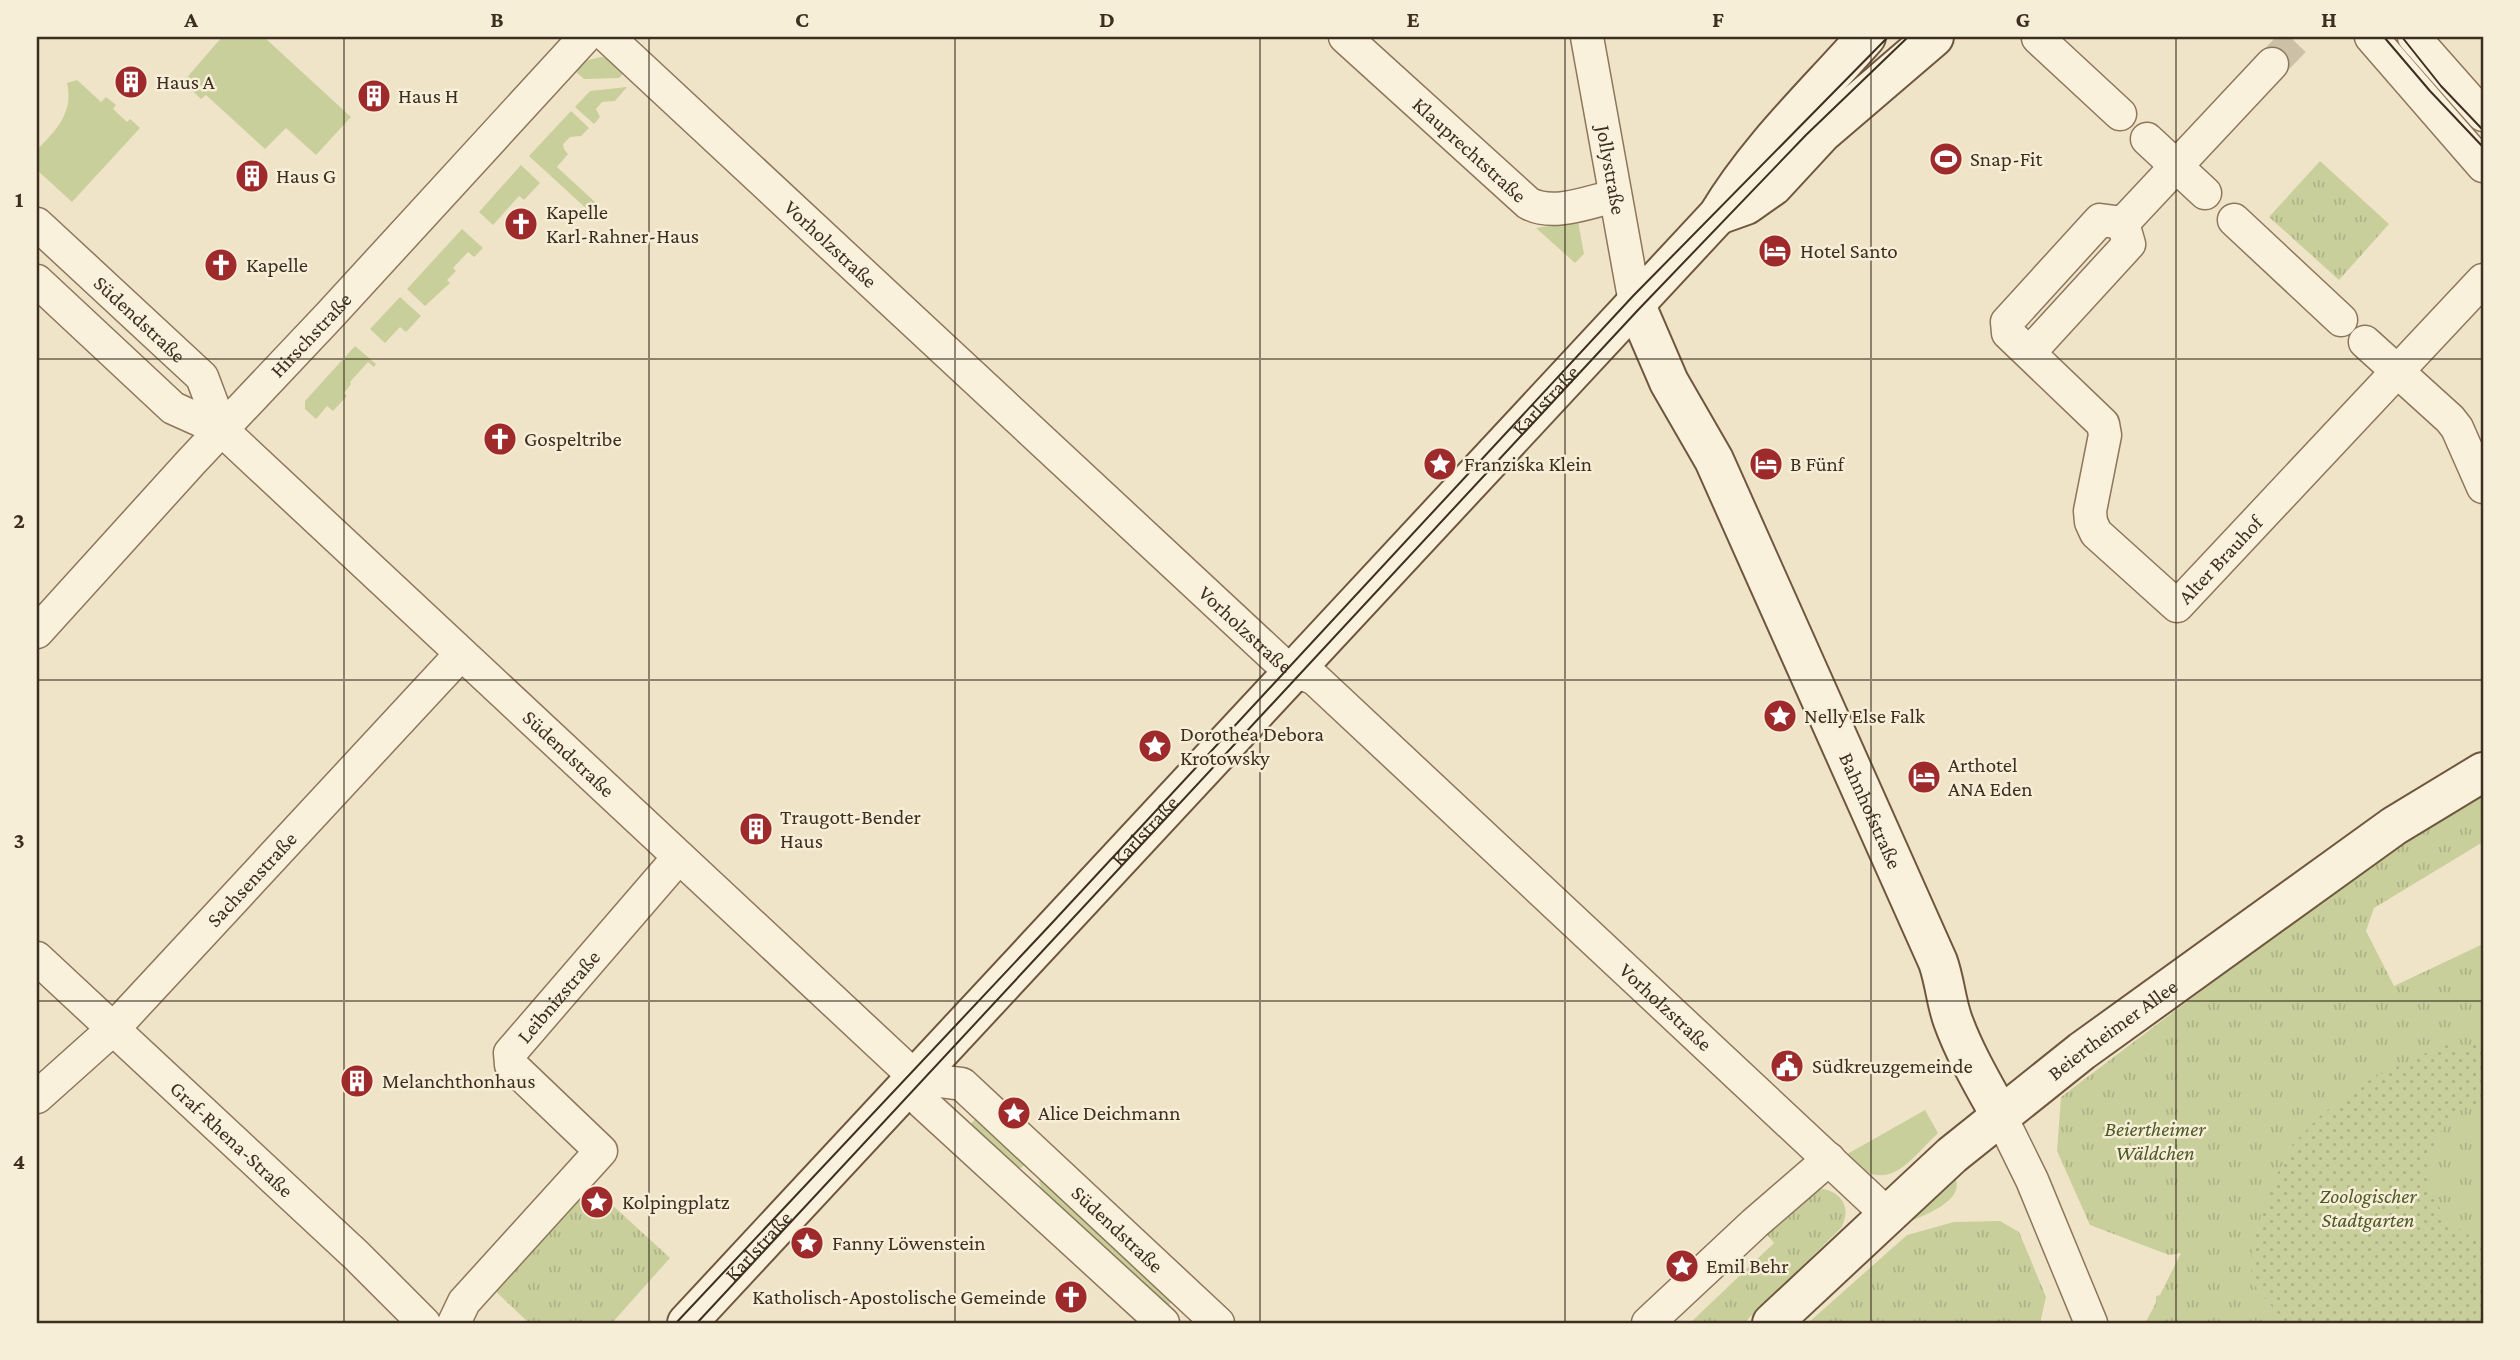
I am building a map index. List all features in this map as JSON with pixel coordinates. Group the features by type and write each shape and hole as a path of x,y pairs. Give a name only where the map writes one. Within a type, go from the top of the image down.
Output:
{"main road":[{"name":"Karlstraße","path":"687,1323 1718,215 1741,177 1766,146 1866,37"},
{"name":"Karlstraße","path":"1718,215 1746,205 1773,186 1822,133 1934,37"},
{"name":"Bahnhofstraße","path":"1635,303 1669,382 1700,433 1719,473 1938,962 1945,980 1952,1019 1965,1049 2000,1115"},
{"name":"Beiertheimer Allee","path":"1772,1323 1952,1155 2082,1051 2394,826 2483,772"}],"street":[{"name":"Hirschstraße","path":"37,632 585,37"},
{"name":"Vorholzstraße","path":"608,37 1266,650 1283,665 1315,679 1888,1215"},
{"name":"Klauprechtstraße","path":"1345,37 1528,203 1537,208 1558,209 1615,196"},
{"name":"Jollystraße","path":"1587,37 1635,303"},
{"path":"2371,37 2483,166"},
{"path":"2414,37 2483,115"},
{"path":"2038,38 2120,114"},
{"name":"Alter Brauhof","path":"2273,64 2123,223 2100,220 2007,322 2008,333 2103,424 2105,435 2090,511 2096,533 2178,606 2483,279"},
{"path":"2147,139 2205,193"},
{"path":"2234,220 2342,320"},
{"name":"Südendstraße","path":"37,224 202,377 222,430"},
{"name":"Südendstraße","path":"37,281 173,408 222,430 916,1078 922,1102 1163,1323"},
{"path":"2365,342 2457,428 2483,487"},
{"name":"Sachsenstraße","path":"37,1097 113,1029 461,654"},
{"name":"Leibnizstraße","path":"454,1323 464,1302 601,1151 511,1065 510,1053 679,858"},
{"name":"Graf-Rhena-Straße","path":"37,958 358,1256 424,1323"},
{"name":"Südendstraße","path":"916,1078 962,1084 1042,1158 1184,1312 1218,1323"},
{"name":"Bahnhofstraße","path":"2000,1115 2032,1180 2091,1323"},
{"path":"1015,1188 1042,1158"},
{"path":"1648,1323 1755,1223 1829,1159"},
{"path":"460,1323 483,1323"}],"green space":[{"path":"222,37 264,37 351,117 316,155 286,128 265,149 206,95 201,99 183,82"},
{"path":"601,57 615,59 628,69 619,78 584,79 574,70 588,60"},
{"path":"77,80 101,102 106,97 116,105 113,109 127,122 130,119 140,128 72,202 37,170 37,150 57,128 66,112 67,83"},
{"path":"627,87 615,101 602,102 596,109 600,117 594,124 575,107 590,91"},
{"path":"571,111 589,128 581,136 570,137 563,144 568,154 557,167 596,203 589,211 529,156"},
{"path":"2320,161 2389,224 2339,280 2269,217"},
{"path":"521,165 540,183 524,200 519,196 493,225 479,212"},
{"path":"1578,221 1584,254 1575,263 1536,228"},
{"path":"462,229 483,248 474,257 468,252 453,268 456,271 447,280 450,283 425,306 407,289"},
{"path":"400,297 421,316 406,332 400,327 385,343 370,329"},
{"path":"355,346 376,364 374,367 368,362 350,382 344,393 347,396 333,411 327,406 316,419 305,409 305,401"},
{"name":"Beiertheimer Wäldchen","path":"2483,790 2483,842 2374,908 2366,931 2394,986 2483,944 2483,1323 2145,1323 2156,1303 2156,1296 2160,1295 2181,1253 2169,1255 2090,1225 2057,1151 2061,1097 2402,839"},
{"name":"Zoologischer Stadtgarten","path":"2481,1041 2483,1101 2463,1109 2445,1127 2432,1150 2429,1176 2430,1188 2444,1214 2468,1235 2483,1242 2483,1323 2286,1323 2251,1281 2252,1243 2271,1185 2294,1143 2322,1114 2371,1079 2445,1044 2462,1052"},
{"path":"1925,1110 1938,1133 1905,1166 1884,1175 1872,1174 1842,1157"},
{"path":"977,1117 1027,1162 1021,1168 1007,1169 965,1130"},
{"path":"1955,1177 1957,1186 1949,1200 1907,1223"},
{"path":"1043,1178 1175,1298 1161,1313 1049,1210 1039,1182"},
{"path":"586,1181 670,1258 612,1323 529,1323 490,1286"},
{"path":"1824,1189 1837,1195 1844,1204 1845,1215 1841,1228 1744,1323 1690,1323 1774,1243 1763,1230 1815,1190"},
{"path":"2000,1221 2019,1232 2046,1297 2040,1323 1808,1323 1907,1235 1954,1222"}],"tunnel":[{"path":"2272,64 2298,37"}],"tram line":[{"path":"676,1323 1051,924 1633,296 1888,37"},
{"path":"697,1323 1638,310 1806,135 1908,37"},
{"path":"2384,37 2483,147"},
{"path":"2402,37 2441,86 2483,130"}],"place":[{"name":"Haus A","path":"131,82"},
{"name":"Haus H","path":"374,96"},
{"name":"Snap-Fit","path":"1946,159"},
{"name":"Haus G","path":"252,176"},
{"name":"Kapelle Karl-Rahner-Haus","path":"521,224"},
{"name":"Hotel Santo","path":"1775,251"},
{"name":"Kapelle","path":"221,265"},
{"name":"Gospeltribe","path":"500,439"},
{"name":"Franziska Klein","path":"1440,464"},
{"name":"B Fünf","path":"1766,464"},
{"name":"Nelly Else Falk","path":"1780,716"},
{"name":"Dorothea Debora Krotowsky","path":"1155,746"},
{"name":"Arthotel ANA Eden","path":"1924,777"},
{"name":"Traugott-Bender Haus","path":"756,829"},
{"name":"Südkreuzgemeinde","path":"1787,1066"},
{"name":"Melanchthonhaus","path":"357,1081"},
{"name":"Alice Deichmann","path":"1014,1113"},
{"name":"Kolpingplatz","path":"597,1202"},
{"name":"Fanny Löwenstein","path":"807,1243"},
{"name":"Emil Behr","path":"1682,1266"},
{"name":"Katholisch-Apostolische Gemeinde","path":"1071,1297"}]}
